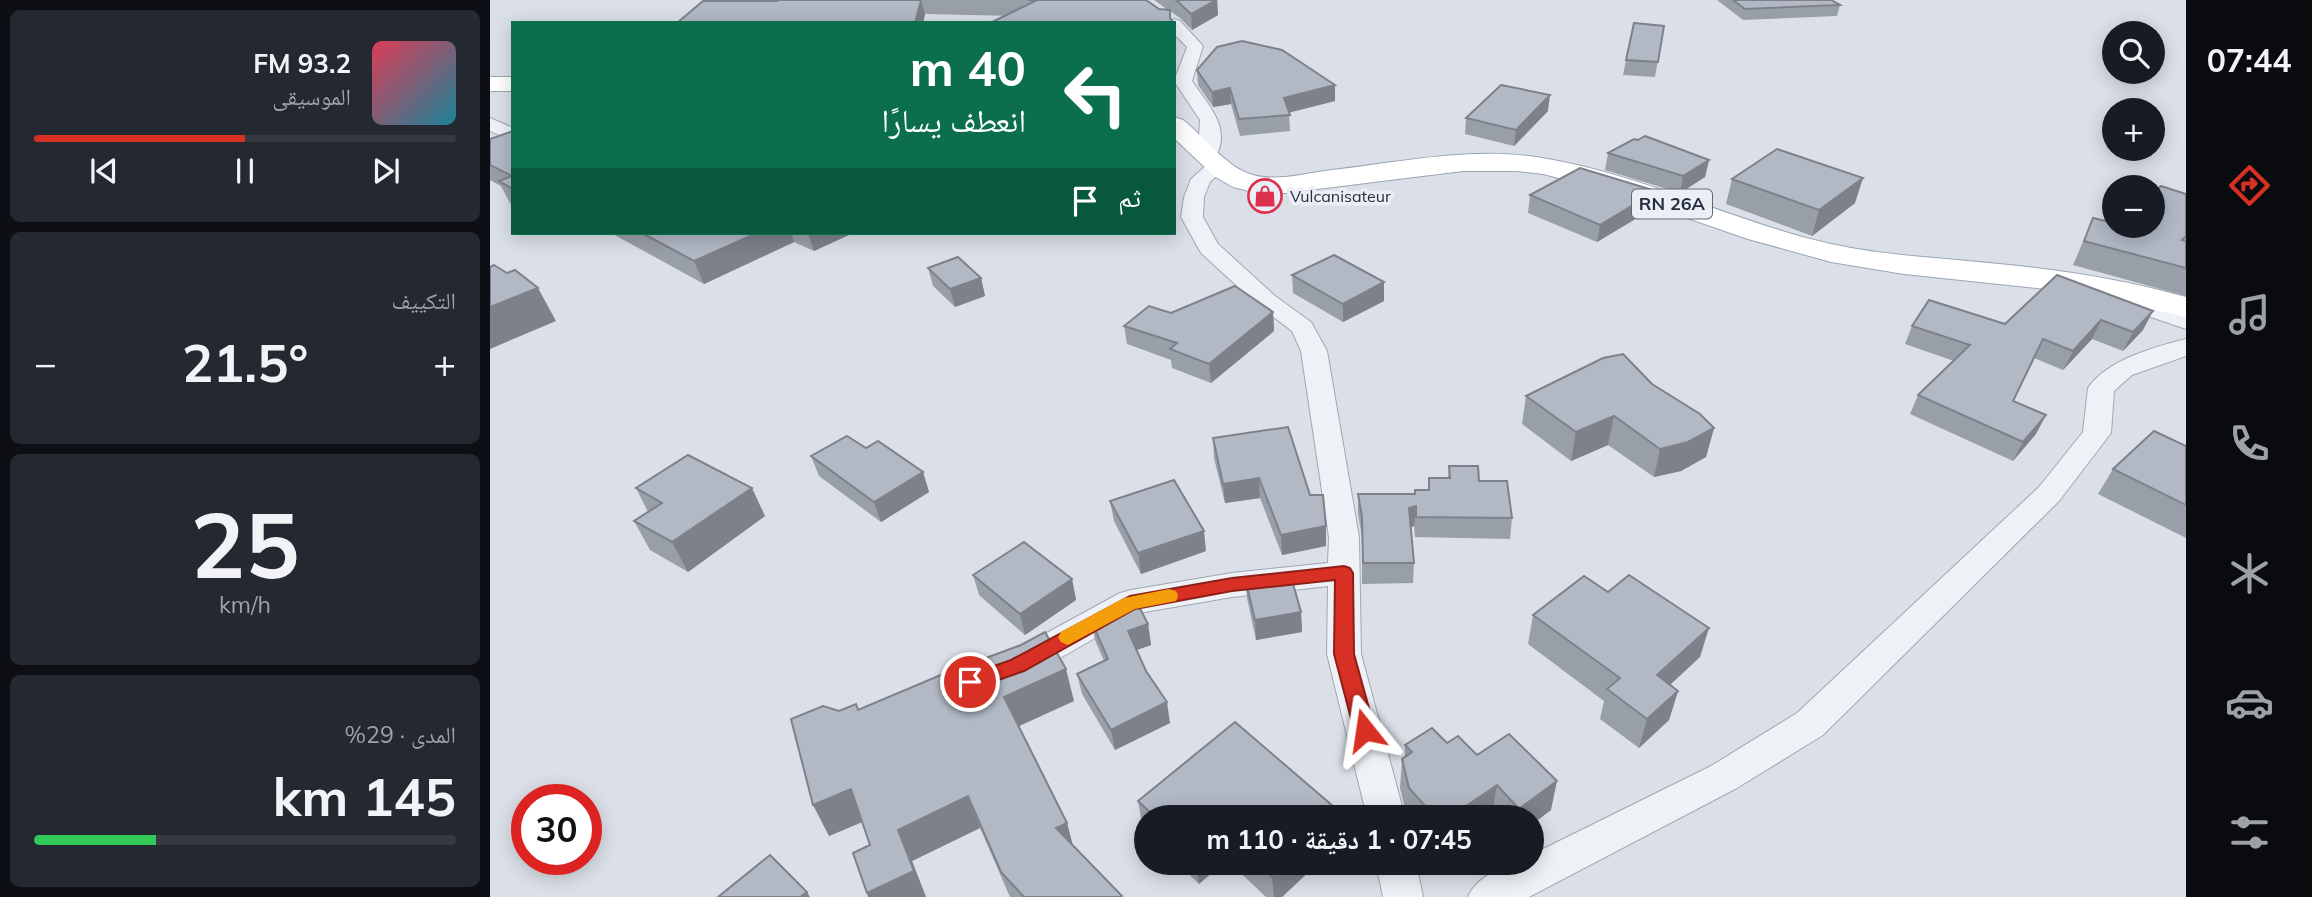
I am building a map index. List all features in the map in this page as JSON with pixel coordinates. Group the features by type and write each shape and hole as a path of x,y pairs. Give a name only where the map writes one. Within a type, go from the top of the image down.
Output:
{"main road":[{"path":"490,84 511,84"},
{"name":"RN 26A","path":"1176,127 1212,160 1247,182 1266,184 1492,163 1541,166 1583,175 1813,249 1906,266 2102,286 2186,307"}],"street":[{"path":"1176,26 1195,46 1183,81 1191,95 1208,113 1213,131 1212,160 1194,197 1192,217 1209,248 1267,301 1302,327 1314,351 1344,537 1344,654 1383,805"},
{"path":"490,124 511,134"},
{"path":"2073,282 2186,322"},
{"path":"1488,897 1724,777 1810,724 2049,494 2097,433 2101,388 2123,370 2186,347"},
{"path":"992,674 1017,665 1130,603 1232,585 1344,573"},
{"path":"1398,875 1403,897"}],"building":[{"path":"775,0 921,0 916,21 679,21 703,1 778,1"},
{"path":"1037,0 1146,0 1159,9 1170,10 1172,21 994,21"},
{"path":"1176,0 1216,0 1191,14"},
{"path":"1733,0 1831,0 1840,5 1745,9"},
{"path":"1634,23 1664,26 1658,62 1626,60"},
{"path":"1242,41 1282,50 1335,85 1284,98 1290,115 1239,119 1230,88 1212,92 1197,70 1217,47"},
{"path":"1501,85 1550,95 1516,130 1466,118"},
{"path":"511,132 511,176 490,165 490,139"},
{"path":"1645,136 1709,160 1683,176 1608,153"},
{"path":"1777,149 1863,178 1819,210 1732,179"},
{"path":"1580,168 1656,191 1600,225 1530,195"},
{"path":"511,176 511,188 499,181"},
{"path":"2165,187 2186,194 2186,236 2182,240 2186,241 2186,268 2084,241 2093,218 2102,220 2102,238 2165,238"},
{"path":"646,235 752,235 694,261"},
{"path":"1334,255 1384,282 1343,304 1292,275"},
{"path":"958,257 981,278 950,289 928,268"},
{"path":"494,265 507,273 515,270 538,288 490,307 490,267"},
{"path":"2057,275 2153,311 2133,332 2101,320 2073,351 2043,339 2013,401 2046,415 2023,442 1918,395 1970,345 1912,326 1929,300 2005,324"},
{"path":"1235,286 1273,312 1209,364 1170,349 1177,343 1124,326 1149,306 1171,313"},
{"path":"1623,354 1652,384 1700,414 1714,428 1688,442 1660,449 1614,416 1576,432 1526,396 1603,358"},
{"path":"1288,427 1310,495 1323,495 1326,526 1281,535 1259,478 1223,484 1213,438"},
{"path":"2154,431 2186,446 2186,505 2113,469"},
{"path":"847,436 866,448 878,441 923,472 874,502 811,456"},
{"path":"688,455 752,488 672,542 634,521 662,503 636,488"},
{"path":"1449,466 1478,466 1479,481 1507,481 1512,518 1416,517 1416,506 1409,508 1414,563 1363,563 1362,517 1358,494 1415,494 1415,490 1429,490 1429,478 1450,478"},
{"path":"1174,480 1204,531 1138,553 1110,501"},
{"path":"1024,542 1072,579 1020,614 973,575"},
{"path":"1290,573 1301,612 1255,620 1245,578"},
{"path":"1629,575 1709,628 1657,675 1678,691 1647,719 1607,689 1620,678 1533,615 1584,576 1608,592"},
{"path":"1136,601 1148,624 1128,631 1146,671 1167,702 1111,730 1077,674 1108,659 1091,620"},
{"path":"1045,632 1066,669 1004,697 1067,823 1056,828 1122,896 1024,897 1001,872 968,796 898,830 914,871 867,893 853,853 870,845 851,789 813,805 791,719 823,706 839,711 856,704 858,710 1021,645"},
{"path":"1235,722 1332,805 1142,805 1138,801"},
{"path":"1432,728 1447,743 1458,736 1477,755 1509,734 1557,781 1524,805 1515,805 1497,785 1468,805 1424,805 1409,788 1402,759 1412,752 1405,745"},
{"path":"770,855 807,892 800,897 718,897"}],"slow traffic":[{"path":"1068,637 1130,603 1169,596"}],"place":[{"name":"Vulcanisateur","path":"1265,196"}],"route":[{"path":"970,682 1017,665 1130,603 1232,585 1344,573 1344,654 1365,730"}]}
